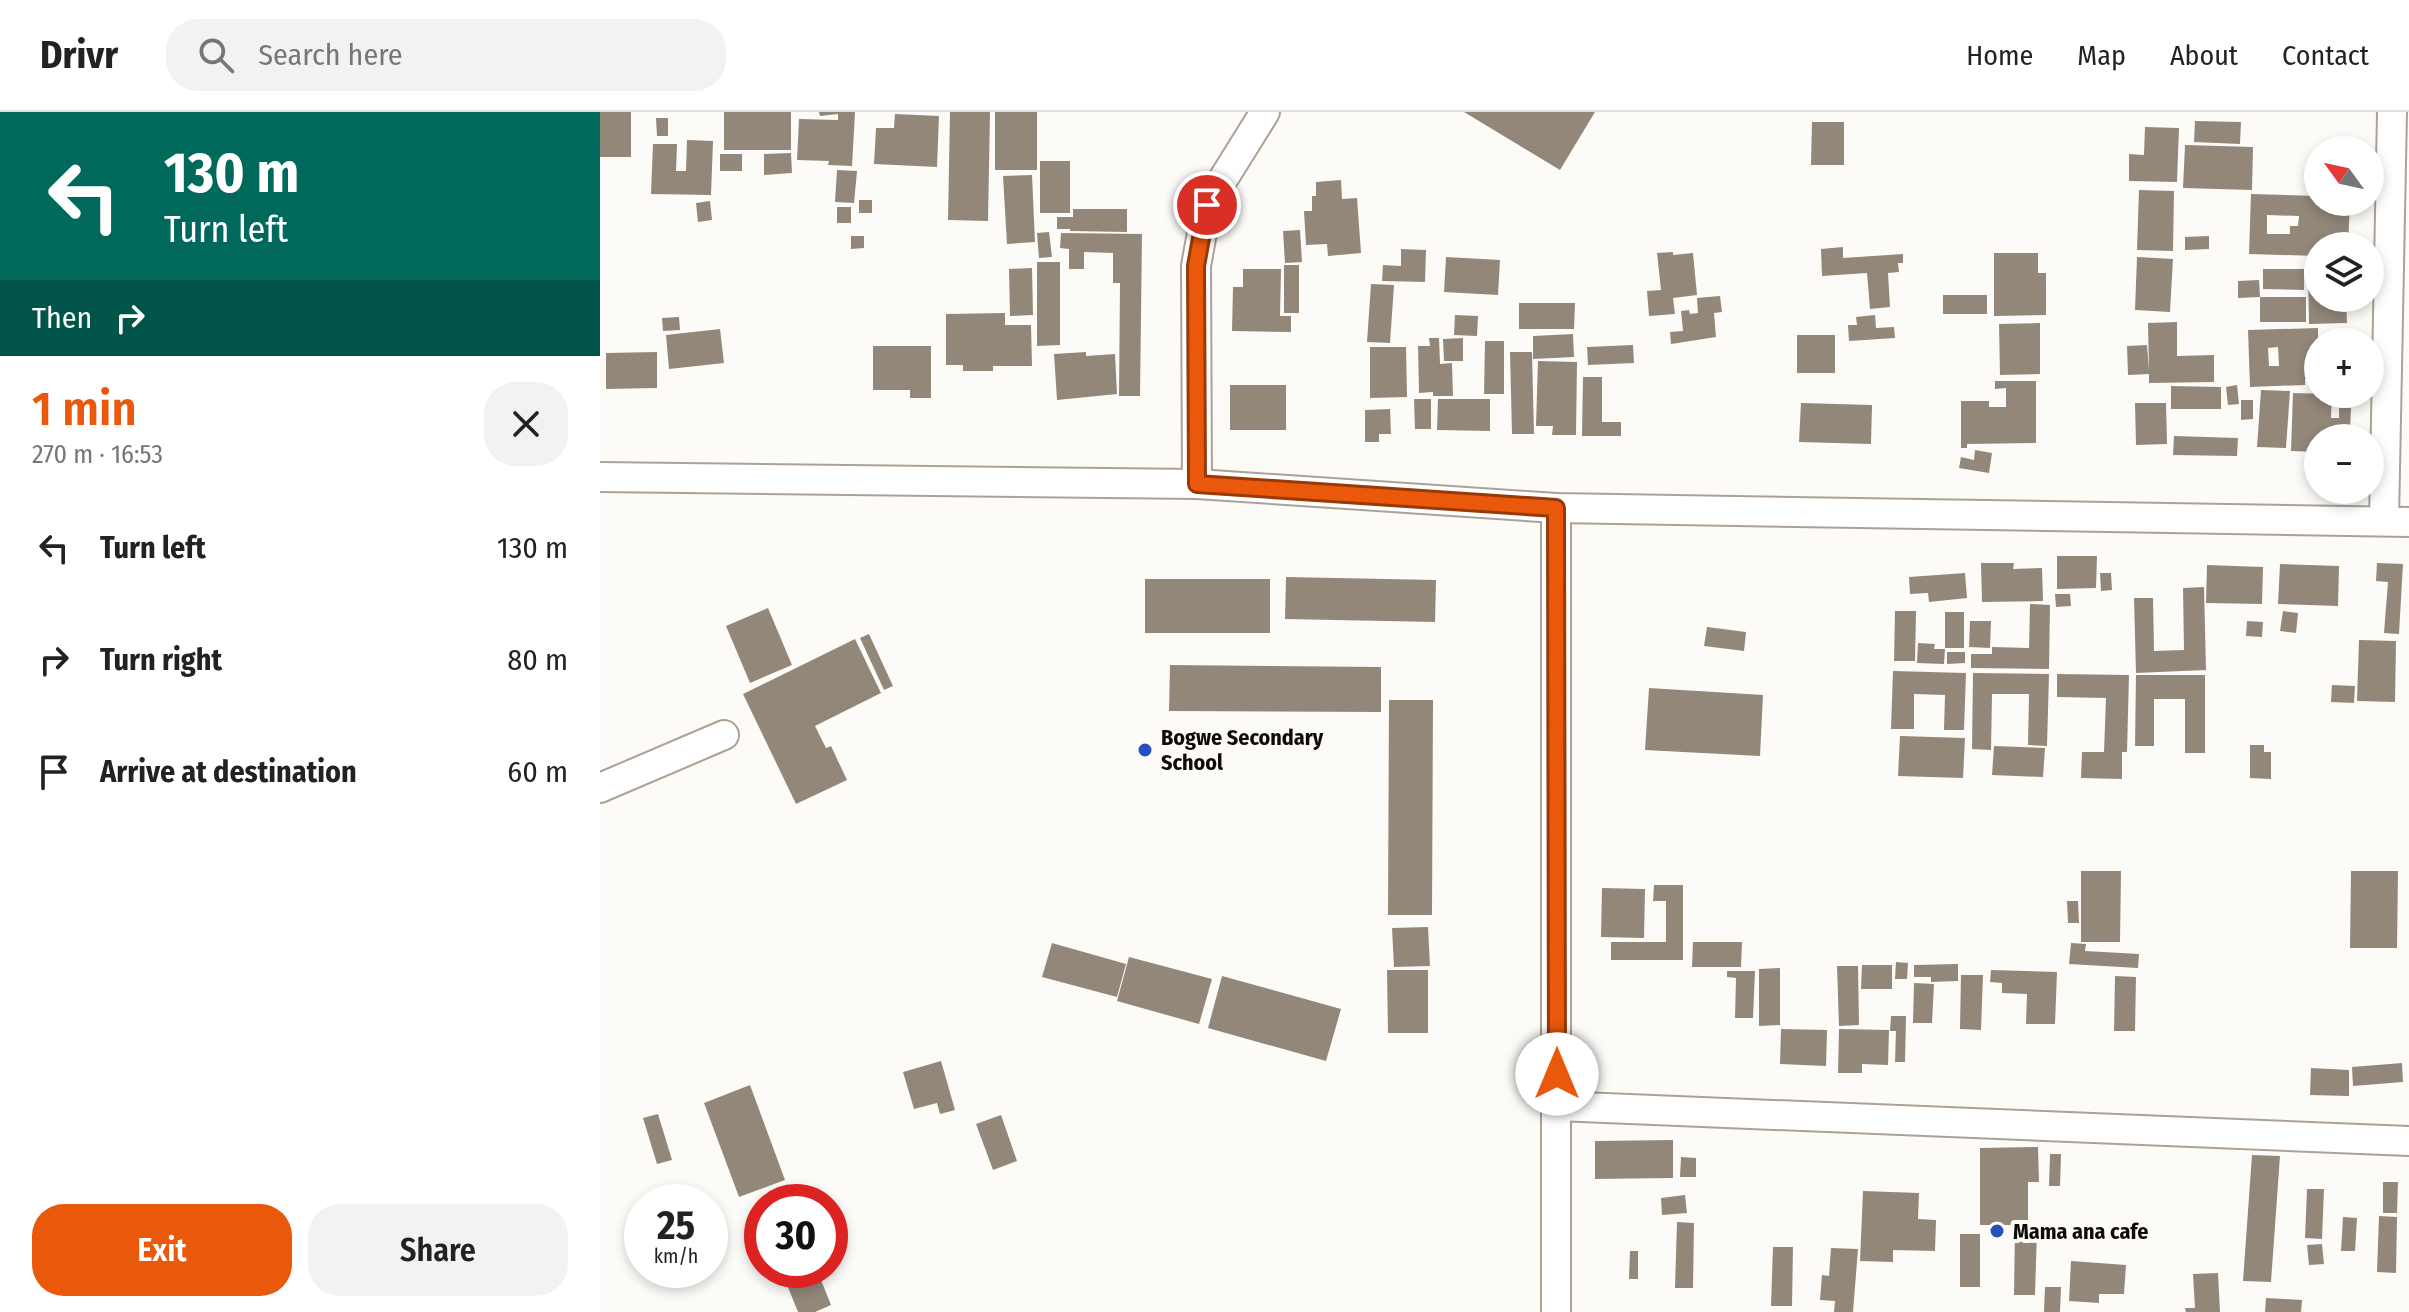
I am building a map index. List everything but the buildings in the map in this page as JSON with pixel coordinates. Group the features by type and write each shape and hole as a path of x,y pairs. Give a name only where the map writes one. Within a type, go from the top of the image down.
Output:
{"street":[{"path":"1197,484 1196,266 1207,205 1265,112"},
{"path":"600,477 1197,484 1556,508 2396,522 2392,112"},
{"path":"1556,508 1556,1312"},
{"path":"600,788 724,735"},
{"path":"1557,1106 2409,1141"}],"place":[{"name":"Bogwe Secondary School","path":"1145,750"},
{"name":"Mama ana cafe","path":"1997,1231"}],"route":[{"path":"1207,205 1196,266 1197,484 1556,508 1557,1074"}]}
